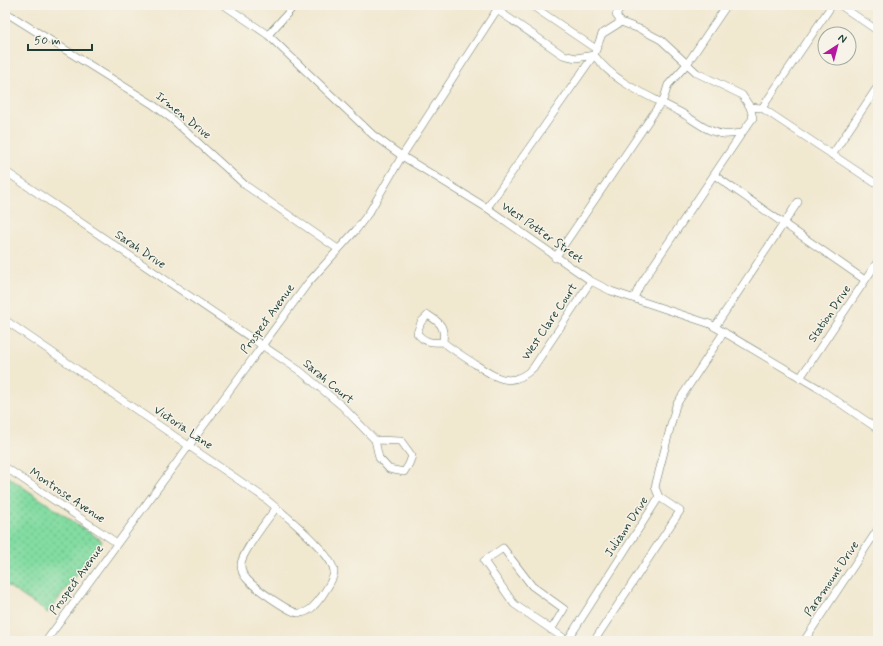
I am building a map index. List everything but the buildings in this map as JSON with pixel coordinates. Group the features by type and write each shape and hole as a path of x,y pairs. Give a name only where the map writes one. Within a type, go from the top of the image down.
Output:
{"street":[{"name":"West Potter Street","path":"224,5 268,35 373,135 402,156 487,208 555,258 591,281 611,291 715,327 800,378 878,429"},
{"path":"268,35 294,5"},
{"path":"531,5 595,52 601,65 625,84 680,112 701,126 723,134 742,133"},
{"path":"624,5 616,15 621,22 642,30 661,40 697,73 742,95 750,107 753,118 640,285 634,298"},
{"path":"555,258 664,98 668,85 687,64 727,5"},
{"path":"762,108 832,5"},
{"path":"840,5 878,30"},
{"path":"499,7 563,55 576,58 595,52"},
{"name":"Prospect Avenue","path":"46,641 317,271 356,230 370,212 402,156 499,7"},
{"name":"Irmen Drive","path":"5,12 152,104 172,119 245,185 338,249"},
{"path":"487,208 595,52 602,34 621,22"},
{"path":"832,155 878,86"},
{"path":"750,107 762,108 878,185"},
{"name":"Sarah Drive","path":"5,171 262,346"},
{"path":"714,175 865,280"},
{"path":"715,327 785,224 798,202"},
{"name":"Station Drive","path":"800,378 878,261"},
{"name":"West Clare Court","path":"443,342 499,378 508,380 522,377 533,368 591,281"},
{"name":"Victoria Lane","path":"5,320 189,445 276,508 314,543 330,560 334,569 332,579 317,604 311,609 302,613 292,611 249,582 242,570 243,557 276,508"},
{"name":"Juliann Drive","path":"568,641 659,497 655,487 676,405 724,332"},
{"name":"Sarah Court","path":"262,346 300,371 342,406 375,440 380,458 389,469 404,472 412,456 401,441 375,440"},
{"name":"Montrose Avenue","path":"5,467 117,543"},
{"path":"594,641 680,512 659,497"},
{"name":"Paramount Drive","path":"804,641 878,530"},
{"path":"551,630 564,609 532,586 504,548 484,561 514,604 551,630 568,641"}],"green space":[{"path":"5,475 102,541 48,613 5,584"}]}
